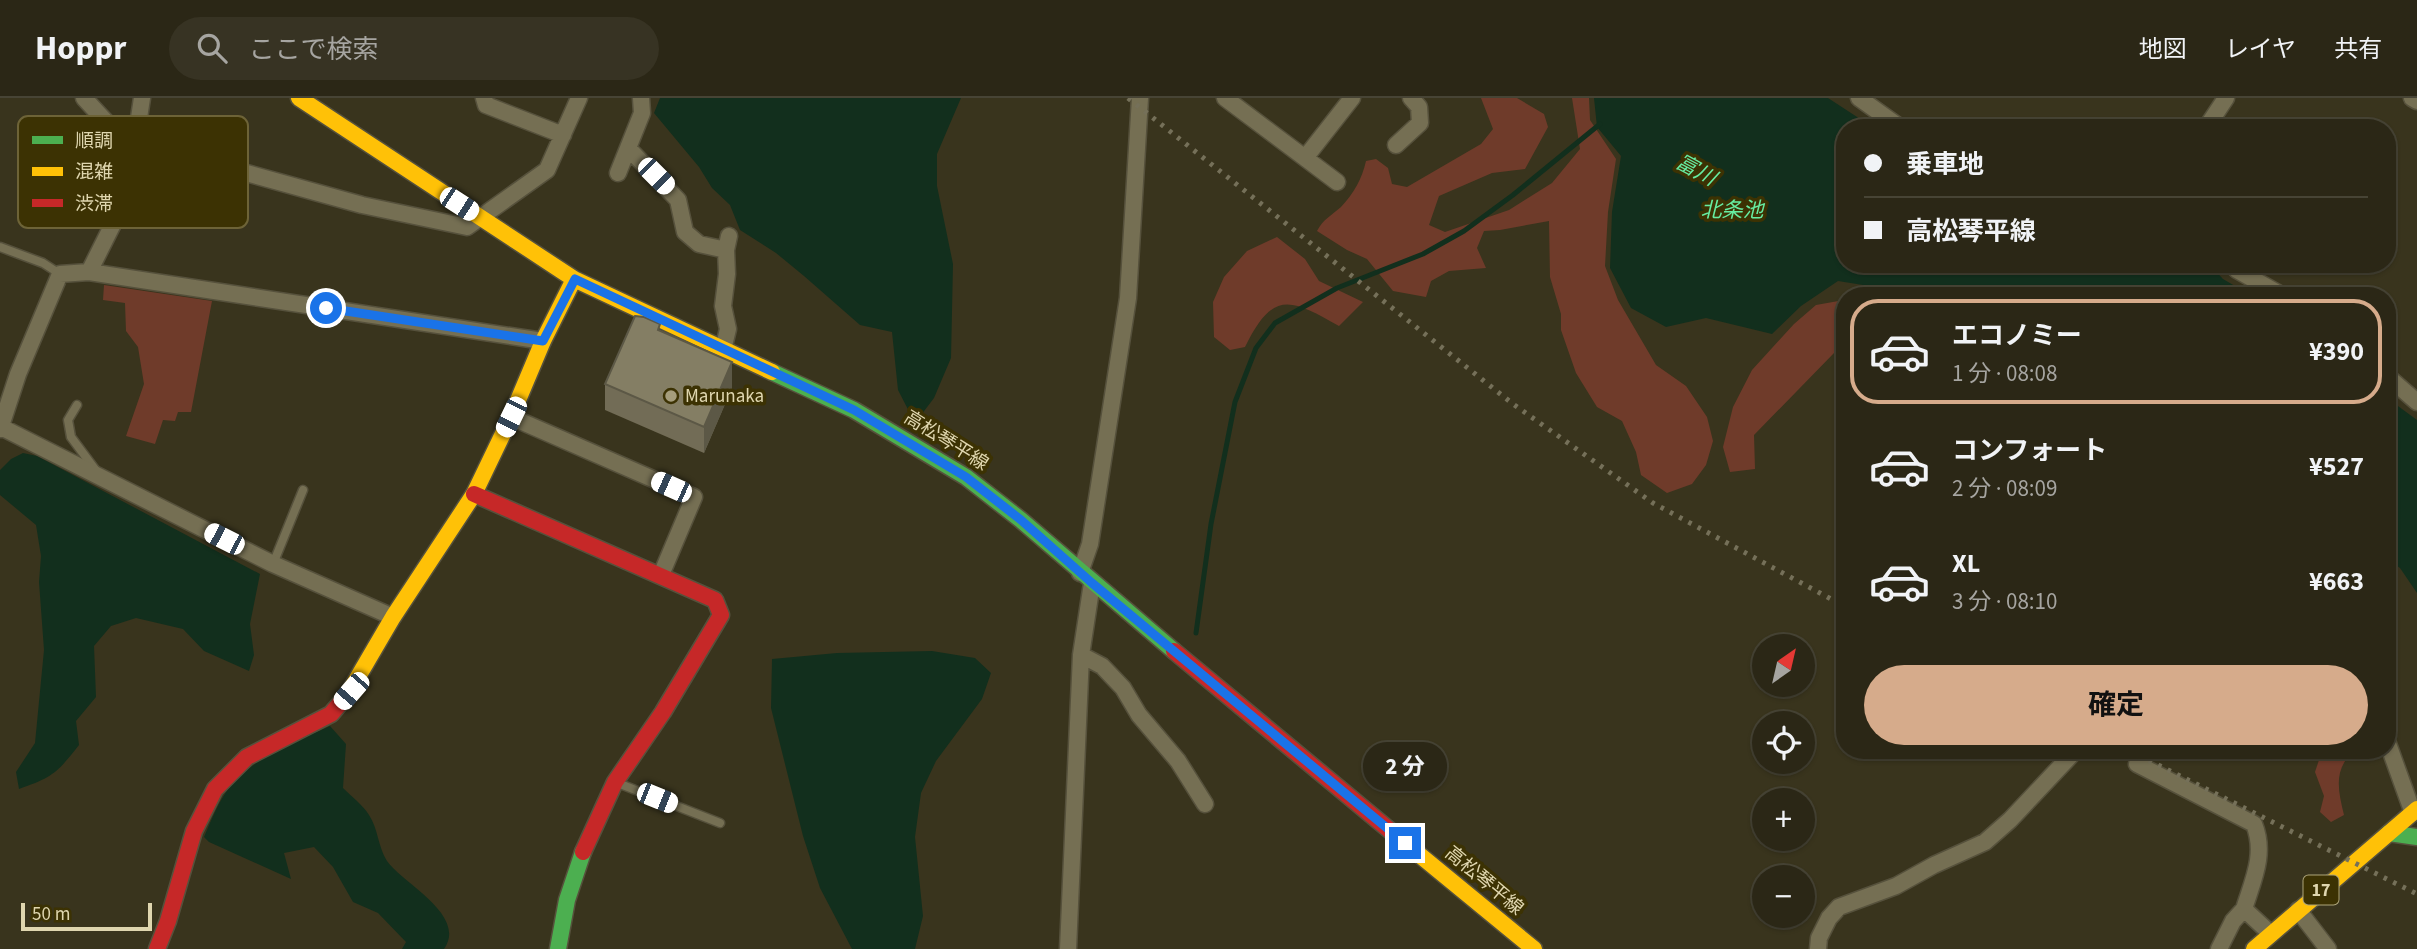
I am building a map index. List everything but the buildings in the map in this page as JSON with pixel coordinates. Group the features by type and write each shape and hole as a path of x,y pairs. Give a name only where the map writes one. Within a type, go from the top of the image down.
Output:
{"main road":[{"name":"高松琴平線","path":"299,98 575,279 854,410 966,477 1534,949"},
{"path":"157,949 168,921 194,831 215,789 247,757 331,714 351,691 393,617 474,494 543,341 575,279"},
{"path":"474,494 715,600 721,615 663,712 615,782 587,839 567,900 558,949"},
{"name":"17","path":"2254,949 2415,811"},
{"path":"2389,833 2417,837"}],"street":[{"path":"84,98 101,116"},
{"path":"139,116 142,98"},
{"path":"484,98 486,105 563,135"},
{"path":"248,173 362,205 467,227 547,170 579,98"},
{"path":"1068,949 1086,578 1128,298 1140,98"},
{"path":"1305,158 1352,98"},
{"path":"1396,145 1420,123 1419,107 1411,98"},
{"path":"1859,98 1888,119"},
{"path":"2212,119 2226,98"},
{"path":"2412,98 2417,101"},
{"path":"618,173 642,113 638,99"},
{"path":"1234,101 1337,182"},
{"path":"628,148 678,200 685,232 699,244 727,243 723,306 728,329 723,350"},
{"path":"89,272 111,228"},
{"path":"393,617 273,564 1,428 18,374 60,274 89,272 543,341"},
{"path":"2241,273 2267,287"},
{"path":"2396,384 2417,401"},
{"path":"511,417 694,497 660,575"},
{"path":"1081,655 1102,667 1123,688 1139,715 1178,761 1205,804"},
{"path":"1818,949 1819,938 1829,918 1839,906 1896,886 1985,842 2068,759"},
{"path":"2394,759 2415,811"},
{"path":"2137,764 2254,824 2259,837 2260,856 2244,909 2233,921 2219,949"},
{"path":"2244,909 2271,934"},
{"path":"2298,910 2328,949"}],"lane":[{"path":"0,247 43,263 60,274"},
{"path":"77,405 68,420 71,438 102,478"},
{"path":"273,564 303,490"},
{"path":"615,782 720,823"}],"shaded area":[{"path":"1481,98 1517,98 1544,114 1548,127 1525,169 1492,173 1439,196 1429,225 1445,232 1509,210 1552,183 1580,149 1572,98 1589,98 1590,120 1616,159 1608,212 1605,266 1618,300 1656,365 1686,386 1707,417 1713,441 1706,465 1692,484 1667,493 1641,475 1636,452 1622,421 1597,407 1576,373 1561,330 1561,314 1550,277 1549,221 1484,231 1477,248 1486,268 1449,271 1431,281 1426,297 1393,291 1367,259 1317,231 1350,196 1360,180 1366,161 1376,159 1388,168 1392,184 1407,187 1481,144 1493,129"},
{"path":"1277,237 1305,259 1319,281 1363,302 1339,326 1295,305 1274,308 1255,329 1245,347 1230,350 1214,337 1213,302 1224,277 1247,251"},
{"path":"104,285 212,301 191,412 178,412 175,421 163,420 155,444 126,436 144,384 138,347 126,331 125,303 103,300"},
{"path":"1836,301 1836,352 1754,435 1755,469 1730,472 1723,447 1733,407 1752,370 1794,324 1816,305"},
{"path":"2319,759 2346,759 2339,780 2344,815 2331,822 2320,812 2324,796 2315,772"}],"water":[{"path":"660,98 961,98 937,154 937,186 953,264 951,358 934,398 915,423 898,390 892,332 860,325 776,253 740,230 730,205 712,188 699,167 654,113"},
{"name":"北条池","path":"1594,98 1828,98 1860,119 1836,119 1836,273 2217,273 2237,287 1876,287 1838,281 1801,306 1772,334 1706,318 1666,327 1631,308 1610,268 1612,212 1621,156 1597,127"},
{"path":"2396,405 2417,420 2417,593 2396,565"},
{"path":"23,453 37,456 260,574 250,624 254,655 249,671 204,651 183,629 136,618 111,626 94,646 96,697 76,721 79,745 54,773 19,789 16,772 35,743 44,650 39,582 41,556 36,525 0,495 0,470 11,459"},
{"path":"932,651 975,658 991,673 982,699 936,761 921,793 915,837 923,916 915,949 852,949 820,888 803,836 771,708 772,659 837,653"},
{"path":"330,726 346,744 343,788 369,815 387,861 440,912 447,924 449,936 444,949 402,949 406,942 378,913 353,902 333,867 314,847 284,853 291,879 209,842 204,837 220,802 241,775 268,755"}],"waterway":[{"path":"1196,633 1211,524 1235,402 1256,348 1275,323 1337,288 1423,254 1464,231 1600,124"}],"railway":[{"path":"1128,98 1513,404 1653,503 1836,602"},
{"path":"2146,759 2417,894"}],"traffic: fast":[{"path":"772,372 854,410 966,477 1021,520 1174,651"},
{"path":"2389,833 2417,837"},
{"path":"558,949 567,900 583,852"}],"traffic: slow":[{"path":"299,98 574,279 772,372"},
{"path":"348,694 393,617 474,494 574,279"},
{"path":"2254,949 2417,809"},
{"path":"1399,838 1534,949"}],"traffic: jam":[{"path":"474,494 715,600 721,615 663,712 615,782 583,852"},
{"path":"1174,651 1399,838"},
{"path":"157,949 168,921 194,831 215,789 247,757 331,714 348,694"}],"place":[{"name":"Marunaka","path":"671,396"}],"route":[{"path":"326,308 543,341 575,279 854,410 966,477 1021,520 1092,583 1405,843"}],"water label":[{"name":"富川","path":"1696,170"}]}
